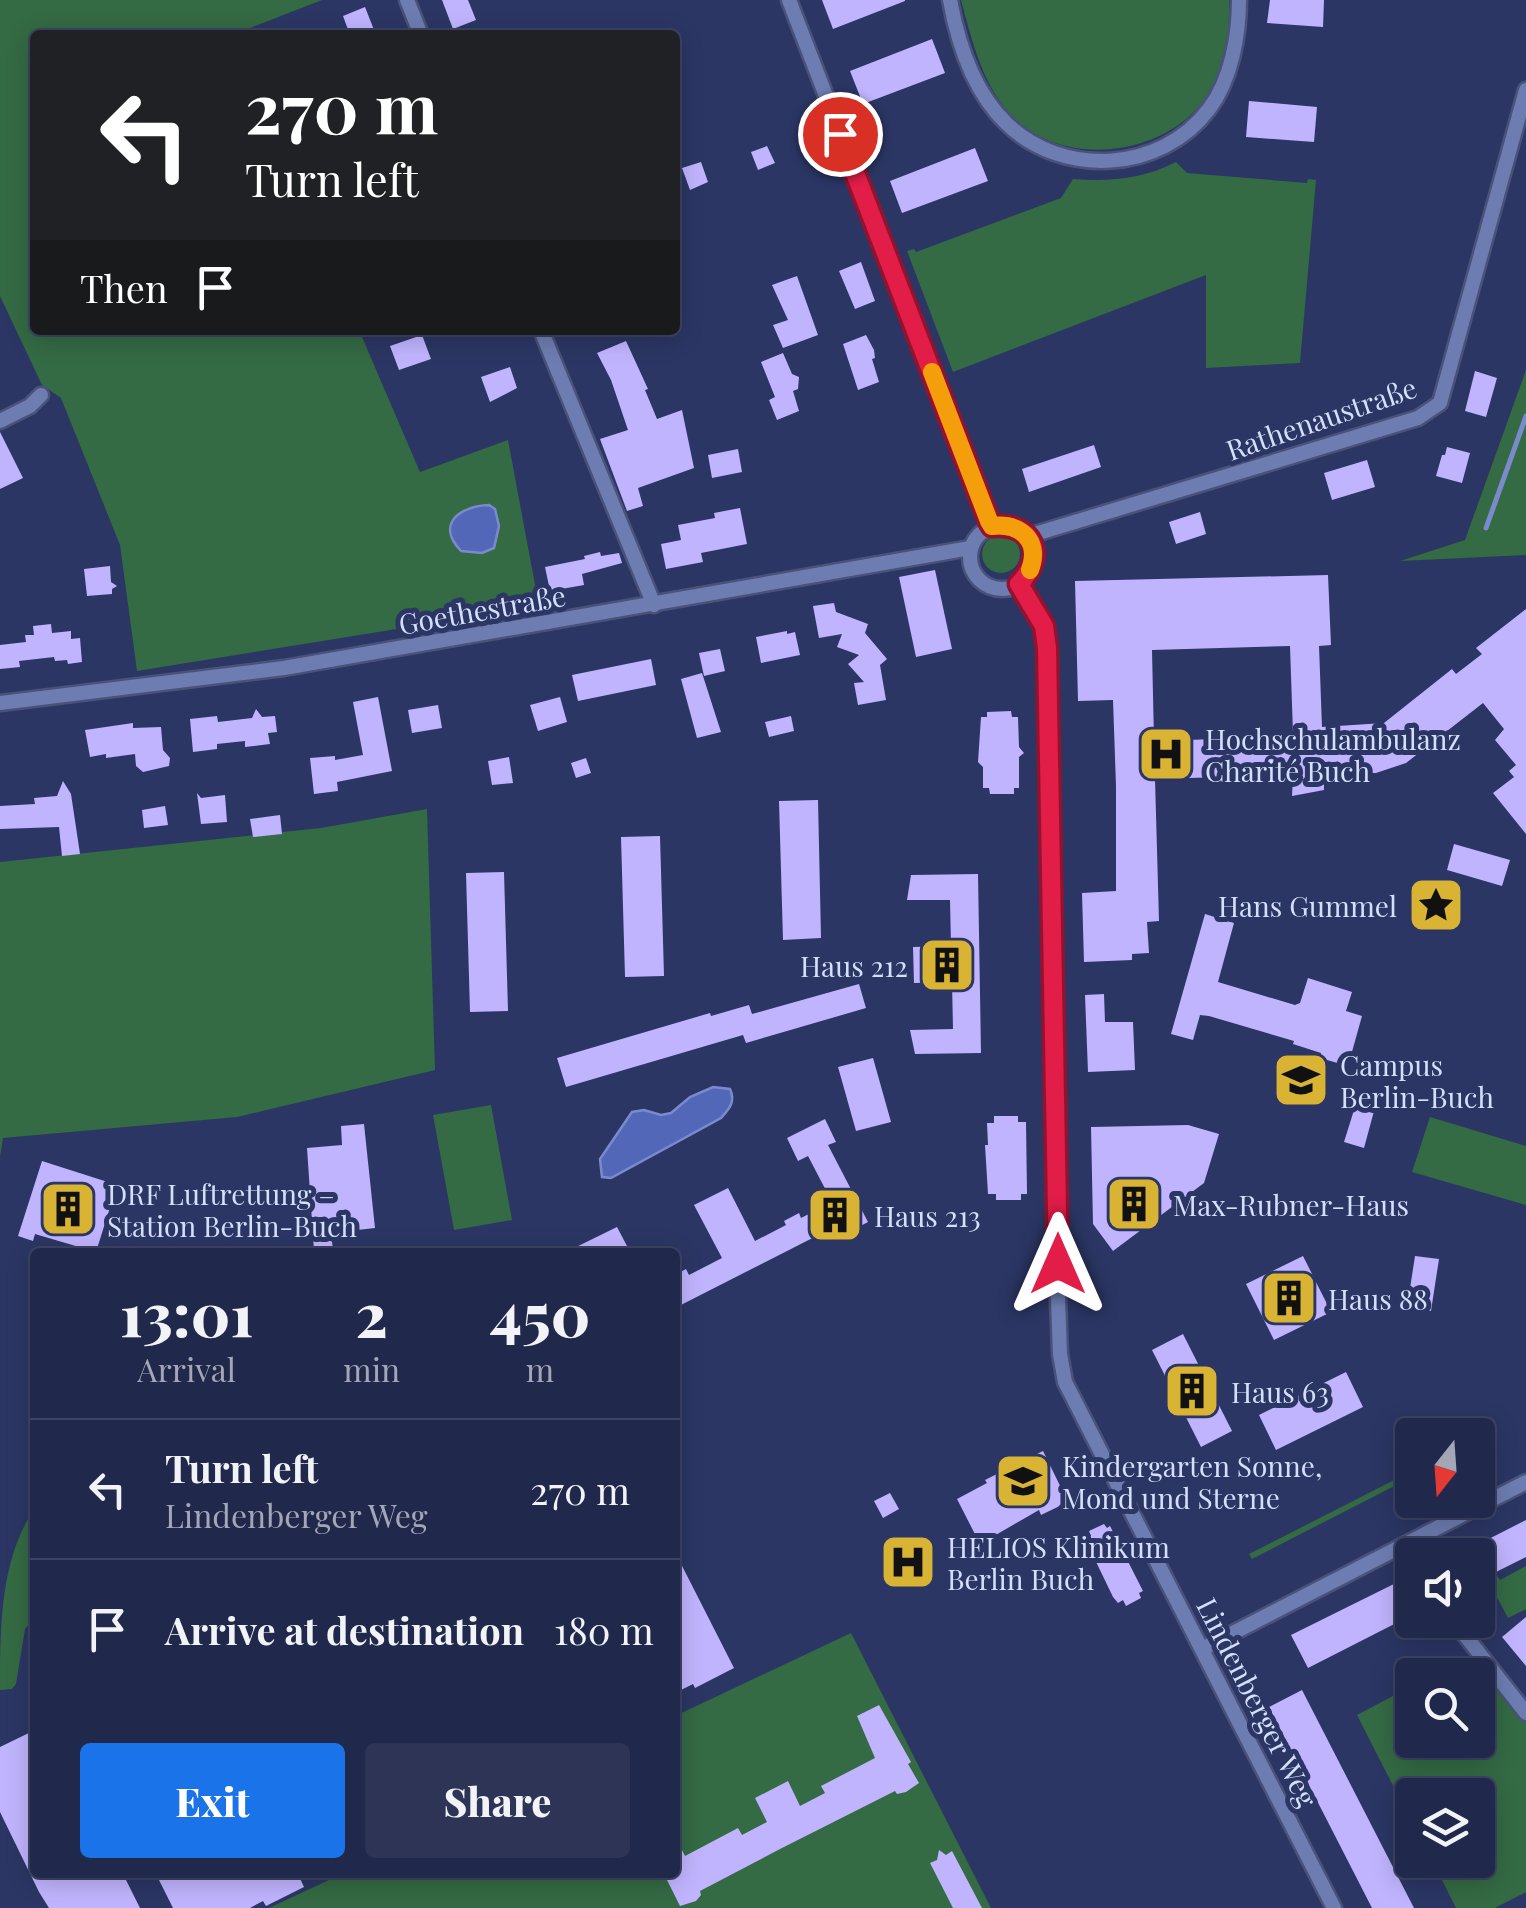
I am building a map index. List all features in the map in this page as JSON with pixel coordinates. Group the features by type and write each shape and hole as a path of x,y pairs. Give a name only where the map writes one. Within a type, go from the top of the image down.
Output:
{"street":[{"path":"407,0 419,30"},
{"path":"789,0 992,526"},
{"path":"950,0 973,76 1004,122 1050,152 1096,162 1149,154 1191,128 1208,111 1234,49 1239,0"},
{"name":"Rathenaustraße","path":"1022,531 1029,536 1418,418 1440,403 1526,90"},
{"path":"543,335 654,606"},
{"path":"0,421 30,406 41,395"},
{"path":"992,526 1011,526 1022,531 1032,546 1034,560 1019,584 1003,590 979,581 970,568 970,548 978,537 992,526"},
{"name":"Goethestraße","path":"0,703 284,668 970,548"},
{"name":"Lindenberger Weg","path":"1019,584 1044,626 1047,648 1062,1368 1073,1403 1334,1908"},
{"path":"1431,1538 1526,1482"},
{"path":"1202,1648 1395,1557"},
{"path":"1467,1638 1526,1712"}],"green space":[{"path":"0,0 322,0 245,30 30,30 30,335 361,335 420,472 508,440 539,606 137,671 120,545 61,398 42,385 0,296"},
{"path":"961,0 1229,0 1228,29 1214,85 1197,109 1153,139 1099,150 1047,140 1023,126 1004,107 982,69"},
{"path":"1176,162 1187,173 1307,183 1308,179 1316,180 1300,363 1206,368 1206,275 953,372 907,251 916,252 1061,198 1073,179 1126,178"},
{"path":"1526,370 1526,555 1400,561 1465,540"},
{"path":"1001,535 1014,541 1020,554 1014,567 1001,573 988,567 982,554 988,541"},
{"path":"427,809 435,1070 237,1117 3,1138 0,1157 0,862 321,828"},
{"path":"491,1105 512,1220 454,1230 433,1115"},
{"path":"1430,1117 1526,1146 1526,1205 1412,1172"},
{"path":"1395,1480 1395,1486 1252,1559 1249,1554"},
{"path":"30,1516 30,1623 25,1629 16,1684 12,1689 0,1690 4,1595"},
{"path":"1526,1566 1526,1609 1508,1618 1495,1594 1495,1573 1500,1580"},
{"path":"851,1633 991,1908 269,1908 333,1878 680,1878 680,1714"},
{"path":"1495,1683 1526,1720 1526,1892 1495,1908 1456,1908 1441,1878 1495,1878 1495,1778 1395,1778 1395,1790 1357,1715 1395,1695 1395,1758 1495,1758"}],"water":[{"path":"489,505 495,509 499,526 494,548 482,553 461,551 450,533 454,518 469,509"},
{"path":"713,1087 730,1089 732,1094 731,1105 721,1118 611,1178 602,1177 600,1159 632,1112 671,1113 690,1097"}],"building":[{"path":"442,0 468,0 476,20 453,29"},
{"path":"822,0 905,0 905,1 833,29"},
{"path":"1270,0 1324,0 1323,27 1267,23"},
{"path":"365,7 374,30 348,30 343,16"},
{"path":"932,39 945,73 863,104 850,71"},
{"path":"1249,101 1317,107 1314,142 1246,137"},
{"path":"767,146 775,163 758,170 751,152"},
{"path":"975,148 988,181 902,213 890,181"},
{"path":"701,162 708,182 690,190 682,168"},
{"path":"861,262 875,301 855,309 839,271"},
{"path":"797,276 818,335 783,348 773,325 788,320 772,285"},
{"path":"422,335 431,359 399,370 390,346"},
{"path":"866,335 874,350 872,359 879,382 858,390 843,344"},
{"path":"626,341 657,419 682,410 694,468 638,488 643,506 627,511 600,439 628,430 597,353"},
{"path":"783,353 792,374 799,377 798,389 793,391 799,411 777,420 769,400 775,397 761,362"},
{"path":"510,367 517,388 490,402 481,377"},
{"path":"1475,371 1497,378 1486,417 1465,411"},
{"path":"0,432 23,478 0,489"},
{"path":"1094,445 1101,467 1029,492 1022,469"},
{"path":"1447,447 1470,453 1462,483 1436,476"},
{"path":"738,449 742,472 712,478 708,455"},
{"path":"1367,460 1375,487 1332,500 1324,473"},
{"path":"740,508 747,544 701,553 703,562 666,569 661,544 681,540 678,525 715,518 714,513"},
{"path":"1200,512 1206,534 1176,544 1169,522"},
{"path":"600,552 601,556 619,553 622,563 582,574 584,585 550,591 545,567"},
{"path":"110,566 111,582 117,586 112,594 87,596 84,569"},
{"path":"935,570 952,649 916,657 899,577"},
{"path":"1328,575 1331,645 1319,646 1322,727 1384,723 1452,669 1456,674 1482,654 1476,648 1526,609 1526,834 1493,793 1514,777 1509,771 1516,765 1495,740 1504,729 1483,703 1406,763 1376,773 1324,773 1324,790 1292,796 1293,775 1155,779 1159,921 1147,922 1149,953 1132,954 1132,960 1084,962 1082,893 1116,891 1116,786 1113,700 1078,701 1075,581","holes":["1290,646 1293,734 1154,741 1152,650"]},
{"path":"834,603 836,612 868,624 865,633 887,659 880,665 886,700 858,705 854,683 864,682 848,664 859,655 837,647 842,634 819,638 813,606"},
{"path":"51,624 52,633 71,631 71,639 80,638 82,662 68,664 67,660 55,661 54,657 19,661 20,667 0,669 0,645 26,642 25,635 34,635 33,626"},
{"path":"795,632 800,655 761,663 756,637"},
{"path":"720,649 725,671 704,676 699,653"},
{"path":"651,659 656,685 578,701 572,675"},
{"path":"702,673 721,732 697,738 681,679"},
{"path":"378,697 392,771 337,782 338,791 314,794 310,758 335,756 335,760 363,755 353,702"},
{"path":"560,697 567,722 538,731 530,705"},
{"path":"438,705 442,728 412,733 408,710"},
{"path":"256,709 262,717 275,716 277,732 268,733 270,744 245,747 245,741 193,752 190,719 217,716 218,722 252,718"},
{"path":"1011,711 1012,717 1018,717 1019,747 1024,753 1019,757 1019,788 1014,788 1014,794 990,794 989,788 983,788 983,767 978,762 981,717 987,717 987,712"},
{"path":"791,716 794,731 769,737 765,722"},
{"path":"133,723 133,728 161,727 169,766 143,772 136,766 135,754 90,757 85,730"},
{"path":"509,757 513,783 492,785 488,761"},
{"path":"586,758 591,773 576,778 571,763"},
{"path":"63,781 71,794 80,854 62,856 59,827 0,829 0,806 35,804 34,798 57,796"},
{"path":"197,793 201,798 225,795 227,822 201,824"},
{"path":"818,800 821,938 783,940 779,801"},
{"path":"165,806 168,825 144,828 142,810"},
{"path":"280,815 282,834 253,837 250,819"},
{"path":"660,836 664,976 625,977 621,837"},
{"path":"1454,844 1510,860 1502,886 1447,870"},
{"path":"504,872 508,1011 470,1012 466,873"},
{"name":"Haus 212","path":"978,874 981,1053 915,1054 910,1030 953,1029 952,982 914,983 913,947 951,946 950,900 907,900 911,875"},
{"path":"1205,914 1234,923 1218,982 1295,1005 1300,1003 1308,978 1352,992 1346,1011 1362,1016 1348,1066 1320,1058 1321,1053 1293,1044 1294,1041 1209,1016 1200,1015 1193,1040 1171,1034"},
{"path":"859,984 866,1008 746,1043 743,1035 566,1087 557,1058 710,1013 711,1016 749,1005 752,1014"},
{"path":"1104,994 1105,1022 1133,1022 1135,1070 1088,1072 1085,995"},
{"path":"873,1058 891,1122 856,1131 838,1067"},
{"path":"1359,1094 1377,1100 1364,1148 1344,1142"},
{"path":"994,1116 1018,1116 1018,1122 1026,1122 1027,1194 1021,1194 1021,1200 996,1200 996,1194 988,1194 985,1145 987,1123 994,1123"},
{"name":"Haus 213","path":"825,1119 836,1142 828,1145 868,1222 845,1234 840,1224 680,1305 680,1272 686,1269 689,1275 722,1258 694,1205 728,1188 755,1241 786,1225 784,1221 799,1213 801,1218 832,1202 808,1156 798,1161 787,1138"},
{"path":"364,1124 375,1228 331,1233 333,1248 314,1248 307,1148 342,1145 341,1126"},
{"name":"Max-Rubner-Haus","path":"1188,1125 1219,1134 1204,1183 1113,1251 1093,1224 1091,1127"},
{"name":"DRF Luftrettung – Station Berlin-Buch","path":"42,1161 117,1185 97,1248 82,1248 35,1234 33,1241 18,1236"},
{"path":"617,1227 627,1246 623,1248 574,1248"},
{"name":"Haus 88","path":"1303,1256 1331,1312 1274,1340 1246,1284"},
{"path":"1415,1256 1439,1259 1431,1311 1407,1308"},
{"name":"Haus 63","path":"1183,1334 1232,1431 1201,1447 1152,1350"},
{"path":"1346,1372 1363,1407 1276,1450 1259,1415"},
{"path":"1043,1451 1068,1502 1041,1515 1039,1510 980,1544 957,1499"},
{"path":"890,1493 899,1509 883,1518 874,1501"},
{"path":"1526,1520 1526,1557 1495,1572 1495,1538 1491,1538"},
{"path":"1104,1524 1110,1526 1143,1591 1139,1593 1141,1598 1126,1606 1123,1600 1118,1603 1113,1597 1085,1539 1091,1536 1089,1531"},
{"path":"680,1562 734,1668 695,1688 693,1684 680,1690"},
{"path":"1395,1583 1395,1624 1308,1668 1291,1635"},
{"path":"1526,1617 1526,1666 1502,1637"},
{"path":"1302,1690 1395,1871 1395,1878 1399,1878 1414,1908 1372,1908 1269,1707"},
{"path":"879,1705 919,1783 906,1792 895,1791 780,1849 700,1891 696,1901 680,1906 666,1878 680,1878 680,1846 685,1856 738,1828 742,1835 767,1822 755,1798 788,1781 800,1806 825,1793 821,1786 875,1758 857,1716"},
{"path":"30,1732 30,1874 0,1812 0,1747"},
{"path":"939,1850 946,1855 952,1851 982,1908 953,1908 930,1863 937,1860"},
{"path":"32,1878 125,1878 140,1908 49,1908"},
{"path":"158,1878 300,1878 304,1887 266,1906 263,1901 250,1908 173,1908"}],"waterway":[{"path":"1486,528 1526,416"}],"slow traffic":[{"path":"932,372 989,521 992,526 1011,526 1026,535 1034,552 1030,570"}],"place":[{"name":"Hochschulambulanz Charité Buch","path":"1166,754"},
{"name":"Hans Gummel","path":"1436,905"},
{"name":"Haus 212","path":"947,965"},
{"name":"Campus Berlin-Buch","path":"1301,1080"},
{"name":"Max-Rubner-Haus","path":"1134,1204"},
{"name":"DRF Luftrettung – Station Berlin-Buch","path":"68,1209"},
{"name":"Haus 213","path":"835,1215"},
{"name":"Haus 88","path":"1289,1298"},
{"name":"Haus 63","path":"1192,1391"},
{"name":"Kindergarten Sonne, Mond und Sterne","path":"1023,1481"},
{"name":"HELIOS Klinikum Berlin Buch","path":"908,1562"}],"route":[{"path":"840,134 989,521 992,526 1011,526 1022,531 1034,552 1032,567 1019,584 1044,626 1047,648 1058,1264"}]}
